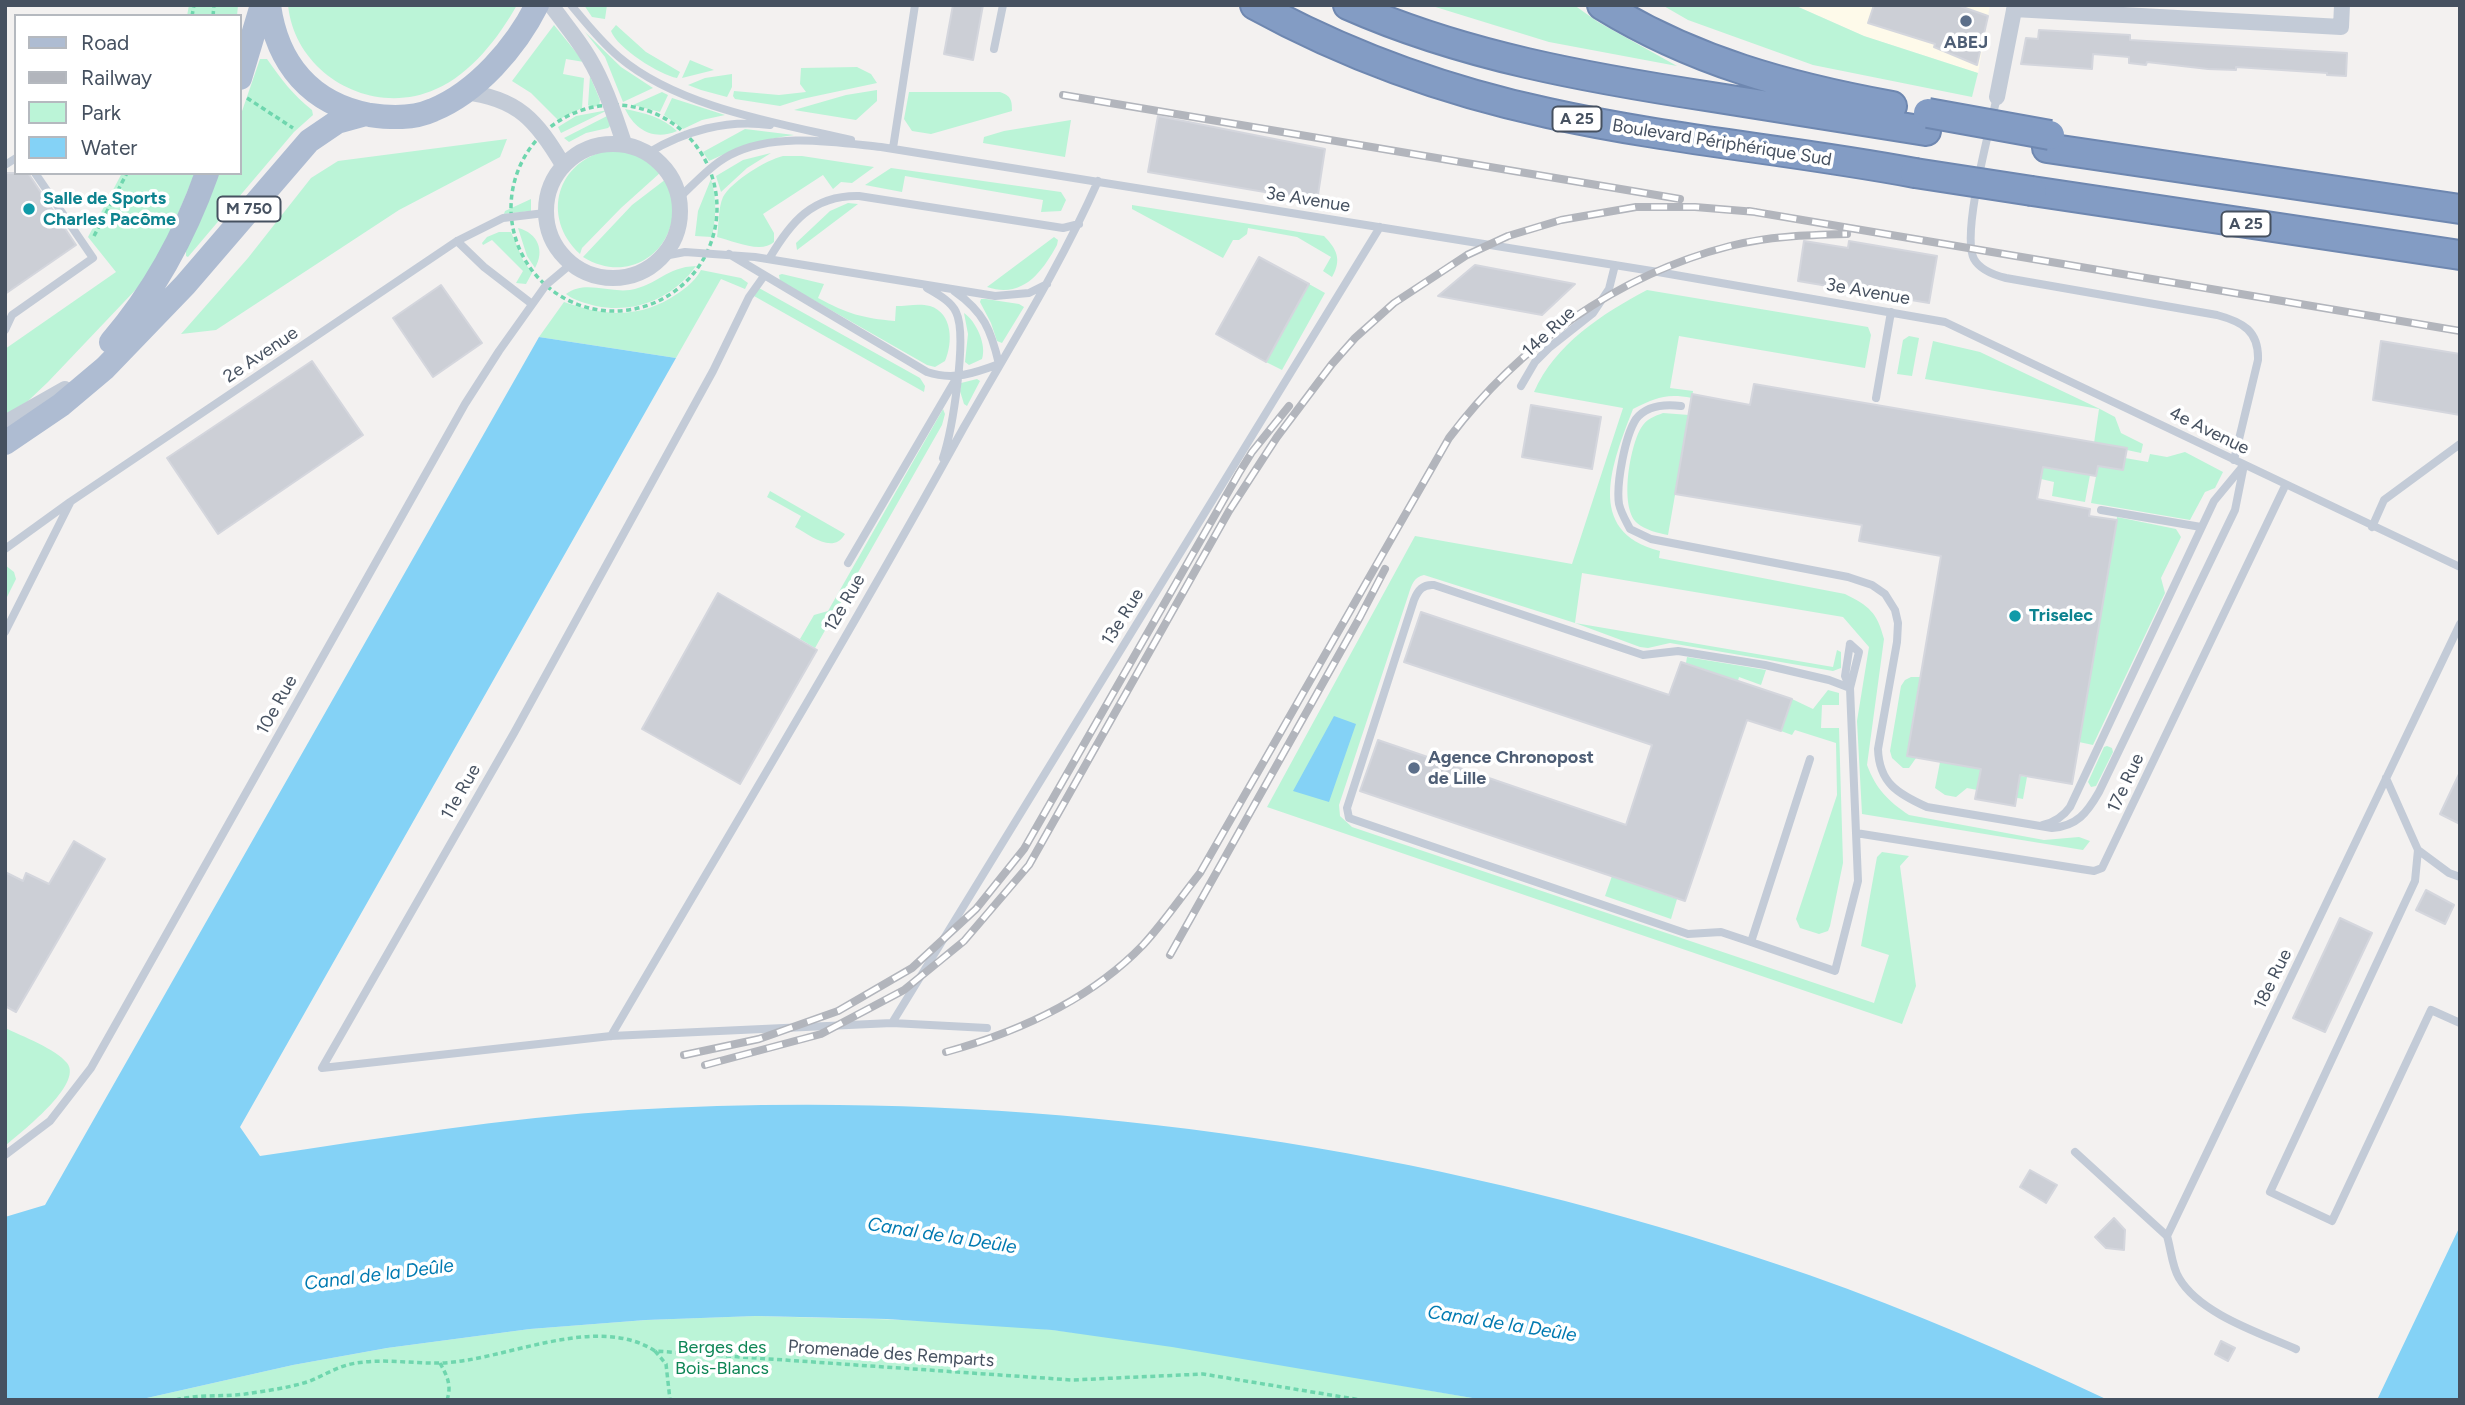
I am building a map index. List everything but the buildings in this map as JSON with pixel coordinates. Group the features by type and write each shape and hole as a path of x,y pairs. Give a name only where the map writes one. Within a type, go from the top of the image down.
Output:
{"highway":[{"name":"Boulevard Périphérique Sud","path":"1255,5 1342,48 1395,70 1501,102 1646,132 2460,255"},
{"path":"1348,5 1403,28 1535,65 1658,89 1927,122 2460,209"},
{"path":"1602,5 1647,32 1736,69 1927,122"}],"main road":[{"path":"242,71 262,5"},
{"path":"269,5 278,43 307,86 327,101 366,114 386,117 416,116 446,104 464,92 502,56 529,21 537,5"},
{"name":"M 750","path":"8,434 77,393 147,326 309,141 337,122 366,114"},
{"name":"M 750","path":"8,434 70,386 127,324 152,289 177,243 206,175"}],"street":[{"path":"551,5 588,55 611,105 624,144"},
{"path":"1997,97 2015,7 2200,12 2341,27 2342,5"},
{"path":"464,92 490,96 508,103 530,119 544,133 562,165"},
{"path":"601,144 624,144 648,153 663,164 674,179 680,197 681,218 675,238 664,256 648,269 629,277 609,278 589,274 571,264 557,249 548,231 545,213 550,184 562,165 580,151 601,144"}],"lane":[{"path":"571,5 620,58 669,88 701,102 881,147"},
{"path":"893,148 915,5"},
{"path":"994,49 1003,5"},
{"path":"1997,97 1973,210 1970,248 1975,262 1990,273 2006,278 2217,315 2243,324 2258,345 2258,360 2234,460"},
{"path":"648,153 669,140 716,126 738,123 765,124 807,130"},
{"name":"3e Avenue","path":"680,197 729,156 750,147 782,142 823,142 893,148 1615,265 1945,322"},
{"path":"5,330 12,315 93,258 36,175"},
{"name":"12e Rue","path":"611,1036 938,474 1079,224 1098,181"},
{"path":"769,259 785,233 800,216 823,202 842,195 859,195 1063,228 1079,224"},
{"name":"2e Avenue","path":"5,549 70,502 457,241 503,218 545,213"},
{"name":"13e Rue","path":"892,1023 1380,227"},
{"path":"457,241 484,267 533,304"},
{"path":"664,256 685,251 729,254 995,296 1029,293 1046,284"},
{"path":"729,254 927,372 941,377 957,377 999,364 988,325 979,311 954,291"},
{"name":"10e Rue","path":"5,1155 50,1121 91,1068 466,404 546,285 571,264"},
{"name":"14e Rue","path":"1521,386 1535,362 1593,313 1609,289 1615,265"},
{"name":"11e Rue","path":"611,1036 322,1068 514,733 713,371 750,297 764,276"},
{"path":"921,285 945,299 956,311 960,337 948,443 938,474"},
{"path":"1876,398 1891,312"},
{"name":"4e Avenue","path":"1945,322 2460,567"},
{"path":"848,563 957,377"},
{"path":"1681,406 1660,405 1648,410 1637,419 1633,427 1618,486 1619,504 1630,529 1651,539 1848,577 1872,585 1885,594 1895,610 1898,623 1878,749 1879,764 1884,777 1909,799 1927,807 2037,826 2066,827 2078,821 2090,808 2235,510 2244,465"},
{"path":"2372,527 2384,500 2460,444"},
{"path":"2037,826 2053,822 2070,807 2214,501 2244,465"},
{"name":"17e Rue","path":"1856,833 2094,871 2102,868 2286,486"},
{"path":"5,632 70,502"},
{"path":"2101,510 2201,527"},
{"path":"1427,585 1643,656 1678,651 1765,665 1829,680 1850,688 1856,833 1858,881 1835,971 1721,932 1688,934 1355,821 1349,818 1347,808 1414,600 1417,593 1427,585"},
{"name":"18e Rue","path":"2167,1236 2460,624"},
{"path":"1751,942 1810,759"},
{"path":"2386,778 2418,850 2416,881 2270,1192 2333,1221 2431,1010 2460,1023"},
{"path":"2418,850 2449,873 2460,877"},
{"path":"611,1036 892,1023 987,1028"},
{"path":"2075,1152 2167,1236 2178,1277 2195,1297 2230,1320 2296,1349"}],"path":[{"path":"242,97 309,141"},
{"path":"611,105 647,110 663,117 686,135 702,154 710,170 719,202 708,252 697,270 665,298 646,306 614,310 583,306 546,285 526,260 516,238 512,217 512,192 518,170 529,150 544,133 575,113 611,105"},
{"path":"93,258 91,241 126,175"},
{"name":"Promenade des Remparts","path":"176,1400 244,1394 290,1385 309,1381 348,1364 440,1363 482,1359 576,1338 620,1337 643,1343 655,1351 1072,1380 1203,1374 1361,1400"},
{"path":"655,1351 666,1364 670,1400"},
{"path":"440,1363 449,1380 447,1400"},
{"path":"665,1400 670,1392"}],"shaded area":[{"path":"1794,5 1990,5 1978,73 1864,36"}],"green space":[{"path":"189,5 238,5 237,14 187,14"},
{"path":"288,5 517,5 493,42 461,74 436,89 412,97 387,98 363,94 341,84 321,70 305,52 294,30"},
{"path":"584,5 607,5 605,19 592,17"},
{"path":"1429,5 1574,5 1598,22 1677,66 1549,42"},
{"path":"1662,5 1794,5 1864,36 1978,73 1972,97 1813,65 1688,20"},
{"path":"554,25 584,62 566,59 563,74 584,78 582,108 558,120 531,93 512,81"},
{"path":"616,25 646,52 680,72 677,78 630,53 611,31"},
{"path":"585,32 621,67 653,88 623,102 605,57"},
{"path":"260,59 267,59 299,99 312,110 313,115 294,132 188,257 186,251 218,175 242,175 242,111"},
{"path":"690,60 714,70 682,78"},
{"path":"857,67 871,74 877,83 780,106 735,99 733,96 734,91 779,95 806,92 800,84 801,68"},
{"path":"732,74 732,87 727,97 688,85 705,78"},
{"path":"590,76 600,100 599,106 588,105"},
{"path":"877,90 877,101 856,120 794,110 846,95"},
{"path":"662,92 668,95 660,112 633,105"},
{"path":"909,92 1000,92 1010,99 1012,111 931,134 912,131 904,119"},
{"path":"672,98 725,115 702,120 683,129 664,115"},
{"path":"625,109 653,116 677,131 661,135 646,132 634,123"},
{"path":"608,110 561,133 558,127 576,116"},
{"path":"609,115 611,125 608,128 586,133 569,142 564,138"},
{"path":"1071,120 1065,157 983,143 984,137 1004,131"},
{"path":"745,129 794,135 750,145 709,161 703,152"},
{"path":"507,139 500,157 399,210 216,330 181,334 248,258 311,178 338,161"},
{"path":"611,150 638,156 661,172 621,208 582,248 580,254 560,223 560,191 567,177 578,165"},
{"path":"771,153 747,168 721,192 716,176 743,160"},
{"path":"783,156 802,156 874,167 852,183 841,182 833,189 823,175 763,214 774,233 774,242 769,245 747,246 717,237 720,206 727,191 750,172"},
{"path":"891,168 1061,192 1066,200 1061,211 1041,212 1043,200 905,176 902,192 865,185"},
{"path":"121,175 194,175 168,238 143,282 48,382 28,401 5,415 5,349 116,272 88,237"},
{"path":"666,179 672,200 672,220 666,237 655,252 641,262 623,267 603,266 583,257 632,205"},
{"path":"711,179 715,208 712,237 695,236 698,211"},
{"path":"531,199 531,211 504,214 505,211"},
{"path":"848,203 858,204 797,250 796,243 830,211"},
{"path":"1132,205 1324,236 1337,255 1337,265 1332,277 1323,271 1331,257 1297,237 1248,228 1247,234 1239,240 1233,240 1223,258 1132,209"},
{"path":"518,228 535,238 538,244 539,255 535,268 527,256"},
{"path":"499,232 511,232 532,273 526,284 516,283 523,271 492,240 483,245 487,237"},
{"path":"1054,237 1058,240 1057,245 1045,265 1030,281 1011,289 987,287"},
{"path":"696,266 665,295 639,305 625,308 596,306 566,294 589,287 622,290 640,288 677,269"},
{"path":"701,270 741,278 748,283 745,289 721,279 676,358 539,337 564,302 604,312 643,310 678,293 691,283"},
{"path":"779,275 824,284 818,298 864,317 895,321 896,306 922,305 938,310 949,329 948,354 945,361 935,367 927,365 780,281"},
{"path":"1309,284 1325,293 1282,370 1266,362"},
{"path":"759,288 920,378 925,386 924,392 754,296"},
{"path":"1647,290 1868,327 1871,335 1865,368 1679,336 1670,388 1693,391 1692,398 1661,398 1633,409 1612,472 1612,511 1620,528 1636,542 1660,551 1659,558 1845,594 1871,611 1884,639 1867,765 1884,794 1909,815 2044,840 2079,837 2090,841 2083,850 1862,814 1857,721 1869,647 1843,617 1582,573 1575,623 1424,575 1416,579 1412,584 1339,805 1340,816 1352,827 1874,1003 1889,955 1861,946 1877,857 1882,852 1909,856 1900,866 1916,986 1902,1024 1267,807 1415,536 1572,564 1623,408 1534,392 1554,359 1597,320"},
{"path":"981,299 1024,307 1002,343 997,341 980,302"},
{"path":"964,313 976,327 983,347 982,359 969,365 965,362 968,334"},
{"path":"1909,336 1919,338 1912,376 1897,374 1903,340"},
{"path":"1933,341 1980,352 2100,409 2115,417 2121,433 2143,444 2141,453 2094,443 2099,409 1925,379"},
{"path":"977,379 980,381 967,406 960,391 961,383"},
{"path":"943,409 945,414 942,425 815,648 800,639 814,615 828,611"},
{"path":"1663,413 1689,415 1668,535 1637,523 1628,504 1627,491 1633,448 1641,428 1645,422"},
{"path":"2185,452 2223,472 2215,488 2205,492 2190,520 2091,503 2098,466 2123,470 2125,458 2148,462 2150,454 2167,457"},
{"path":"2044,456 2073,461 2071,472 2090,475 2085,502 2052,496 2054,482 2041,479"},
{"path":"770,491 845,534 840,540 828,543 807,534 795,527 801,516 767,497"},
{"path":"2117,517 2176,529 2181,537 2161,578 2165,593 2093,745 2079,742"},
{"path":"5,565 14,572 16,579 5,601"},
{"path":"1575,623 1833,667 1837,650 1841,652 1841,668 1833,671 1670,643 1640,647"},
{"path":"1687,657 1766,670 1761,685 1739,677 1738,681 1686,663"},
{"path":"1911,677 1920,677 1907,756 1916,758 1909,768 1903,768 1892,758 1890,751 1901,686"},
{"path":"1828,690 1839,693 1839,705 1822,705 1821,728 1839,728 1843,863 1830,926 1828,931 1819,934 1800,928 1796,919 1837,795 1836,743 1795,730 1792,735 1781,731 1792,699 1813,709"},
{"path":"2104,747 2112,748 2113,752 2096,786 2091,787 2088,782"},
{"path":"1940,762 2027,777 2023,799 1967,788 1956,797 1945,795 1935,788"},
{"path":"1612,876 1677,899 1671,919 1605,896"},
{"path":"5,1028 55,1053 67,1063 70,1072 67,1083 48,1108 5,1146"},
{"name":"Berges des Bois-Blancs","path":"756,1316 942,1322 1053,1330 1215,1353 1484,1400 138,1400 293,1365 387,1348 530,1329 646,1320"}],"water":[{"name":"Canal de la Deûle","path":"539,337 676,358 240,1127 260,1156 535,1118 628,1110 778,1105 928,1107 1078,1117 1227,1134 1375,1158 1522,1190 1667,1229 1885,1303 2108,1400 1484,1400 1172,1347 1052,1330 887,1319 756,1316 646,1320 530,1329 387,1348 293,1365 138,1400 5,1400 5,1217 45,1205"},
{"path":"1334,716 1356,724 1329,802 1293,791"},
{"path":"2460,1226 2460,1400 2377,1400"}],"railway":[{"path":"1063,95 1680,199"},
{"path":"705,1065 821,1034 904,990 964,941 1029,865 1229,511 1277,437 1332,364 1355,338 1394,303 1467,255 1508,236 1561,220 1636,207 1695,207 1756,212"},
{"path":"1749,211 2460,331"},
{"path":"946,1052 1000,1035 1076,998 1122,965 1158,927 1200,873 1449,438 1506,373 1538,344 1573,318 1648,275 1688,259 1759,240 1847,234"},
{"path":"684,1055 759,1039 838,1011 912,968 976,909 1024,849 1239,473 1252,452 1289,406"},
{"path":"1170,955 1385,569"}],"place":[{"name":"ABEJ","path":"1966,21"},
{"name":"Salle de Sports Charles Pacôme","path":"29,209"},
{"name":"Triselec","path":"2015,616"},
{"name":"Agence Chronopost de Lille","path":"1414,768"}]}
